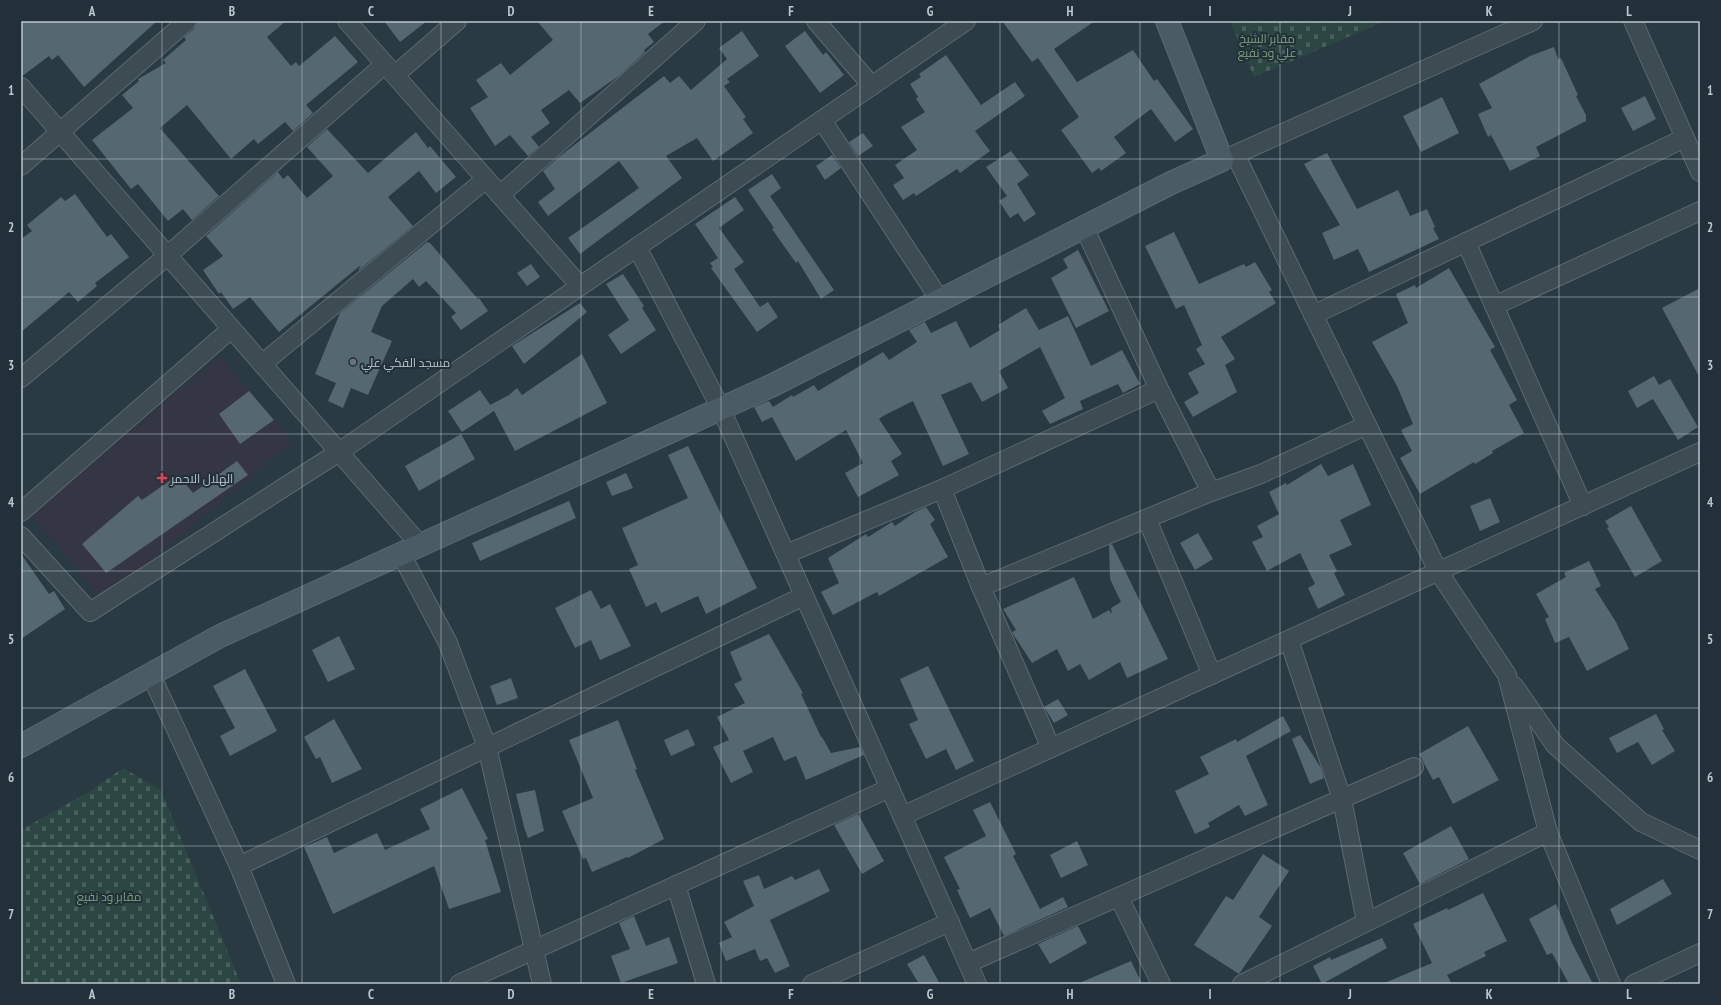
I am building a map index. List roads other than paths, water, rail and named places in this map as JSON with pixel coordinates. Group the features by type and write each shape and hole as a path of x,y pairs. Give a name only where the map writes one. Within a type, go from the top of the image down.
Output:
{"street":[{"path":"21,166 187,21"},
{"path":"347,21 580,286"},
{"path":"21,378 390,69 457,21"},
{"path":"500,195 696,21"},
{"path":"816,21 872,86"},
{"path":"21,536 90,612 339,452 966,21"},
{"path":"1167,21 1229,158 1313,314 1438,571 1555,745 1641,822 1700,850"},
{"path":"21,746 150,673 220,636 773,385 1171,183 1533,21"},
{"path":"1633,21 1700,172"},
{"path":"21,87 339,452 410,549 448,643 487,747 542,984"},
{"path":"822,120 940,300"},
{"path":"1313,314 1685,138"},
{"path":"262,364 486,179"},
{"path":"1494,306 1700,211"},
{"path":"1084,227 1159,389 1211,492"},
{"path":"1466,242 1583,506"},
{"path":"637,247 721,409 977,984"},
{"path":"21,512 231,329"},
{"path":"786,554 942,489 1159,389"},
{"path":"981,587 1211,492 1261,474 1367,425"},
{"path":"902,816 1700,452"},
{"path":"942,489 981,587 1051,748"},
{"path":"1147,519 1212,675"},
{"path":"239,866 804,596"},
{"path":"1289,640 1342,799 1366,922"},
{"path":"150,673 239,866 286,984"},
{"path":"1507,675 1548,832 1611,984"},
{"path":"968,963 1414,767"},
{"path":"460,984 890,788"},
{"path":"1242,984 1548,832"},
{"path":"676,885 706,984"},
{"path":"1119,897 1161,984"},
{"path":"812,984 950,922"},
{"path":"1634,984 1700,953"}],"place":[{"name":"مسجد الفكي علي","path":"353,362"},
{"name":"الهلال الاحمر","path":"162,478"}],"park label":[{"name":"مقابر الشيخ علي ود نفيع","path":"1267,45"},
{"name":"مقابر ود نفيع","path":"109,896"}]}
